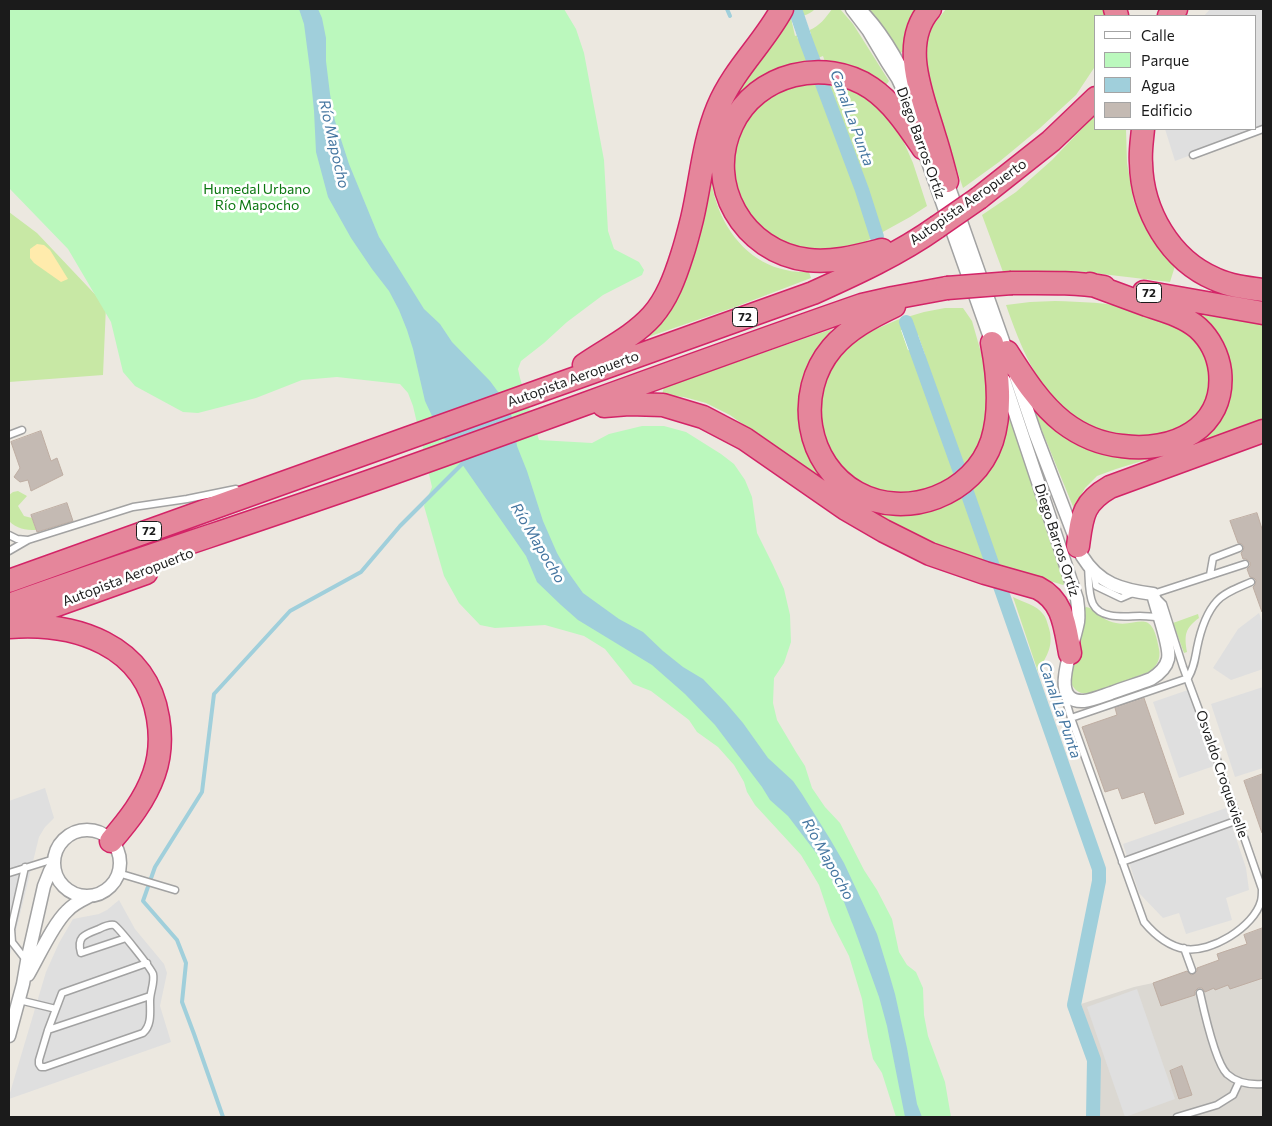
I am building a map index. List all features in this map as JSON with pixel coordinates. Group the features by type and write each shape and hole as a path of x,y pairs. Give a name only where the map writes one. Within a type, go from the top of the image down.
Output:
{"highway":[{"path":"550,387 630,336 652,316 664,300 673,283 686,242 703,159 718,108 736,74 782,9"},
{"path":"930,9 918,28 915,46 915,66 919,87 947,181"},
{"path":"923,148 892,107 873,89 852,78 829,72 805,72 779,80 767,87 748,103 733,123 725,145 723,168 727,194 739,219 757,239 768,247 787,255 807,260 836,260 887,248 932,231"},
{"path":"1051,141 1094,85"},
{"name":"Autopista Aeropuerto","path":"9,581 812,293 868,267 932,231 979,198 1051,141 1094,100"},
{"path":"1143,130 1141,163 1146,197 1156,222 1171,245 1186,262 1205,274 1228,284 1263,290"},
{"name":"Autopista Aeropuerto","path":"9,604 244,525 862,305 947,288 1012,283 1090,284 1263,313"},
{"path":"999,347 1054,414 1074,430 1097,440 1136,448 1151,447 1184,438 1199,428 1205,423 1214,408 1220,389 1218,362 1206,338 1196,327 1183,318 1090,284"},
{"path":"924,292 868,319 849,332 824,358 819,369 811,392 809,417 814,442 825,464 849,488 868,498 882,502 910,504 935,498 963,481 976,468 987,451 996,424 998,390 996,373 999,347"},
{"path":"563,413 629,404 646,404 662,405 703,417 745,439 846,509 884,531 930,554 1046,592 1057,604 1062,614 1070,653"},
{"path":"1078,546 1082,520 1087,505 1097,494 1110,487 1263,431"},
{"name":"Autopista Aeropuerto","path":"9,622 155,569 197,550 244,525"},
{"path":"9,627 32,626 51,628 78,633 103,641 130,661 148,684 159,722 158,761 141,801 111,841"}],"street":[{"name":"Diego Barros Ortíz","path":"852,9 868,30 898,79 910,105 923,148 1078,546 1091,569 1107,582 1126,590 1153,594"},
{"name":"Diego Barros Ortíz","path":"859,9 893,54 913,93 933,142 947,181 1077,598 1078,619 1064,674 1066,692"},
{"path":"1066,692 1073,699 1079,701 1092,700 1158,675 1166,664 1168,653 1153,594"},
{"path":"9,1036 23,984 44,886 59,846 68,836 74,833 94,831 111,841 118,853 119,859 118,873 115,880 98,894 90,896 75,894 62,886 55,872 54,862"},
{"path":"23,984 57,923 66,911 90,896"}],"lane":[{"path":"1193,155 1263,129"},
{"path":"9,435 22,430"},
{"path":"254,485 289,481"},
{"path":"9,551 28,540 133,507 187,499 246,487"},
{"path":"9,535 17,539 28,540"},
{"path":"1210,575 1213,558 1240,548"},
{"path":"1153,594 1245,564"},
{"path":"1091,569 1090,595 1093,604 1099,612 1126,617 1159,617"},
{"path":"1071,718 1188,678 1194,666 1197,647 1205,622 1216,602 1230,592 1251,582"},
{"name":"Osvaldo Croquevielle","path":"1066,692 1066,701 1071,718 1144,922 1161,938 1172,945 1184,948 1204,948 1219,943 1232,935 1246,924 1256,912 1262,900 1262,889 1163,604 1153,594"},
{"path":"1122,862 1238,820"},
{"path":"9,873 25,867 54,862"},
{"path":"25,867 11,929 12,942 27,961"},
{"path":"118,873 174,890"},
{"path":"126,938 81,952 79,947 81,939 85,935 113,925 126,938 147,964 153,972 150,996 150,1022 147,1029 142,1033 45,1068 41,1067 39,1060 62,993 147,964"},
{"path":"1184,948 1192,970"},
{"path":"9,951 17,949"},
{"path":"1200,994 1210,1036 1226,1073 1239,1082 1263,1084"},
{"path":"48,1030 150,996"},
{"path":"19,1000 56,1008"},
{"path":"1177,1117 1217,1105 1234,1095 1239,1082"}],"shaded area":[{"path":"1210,9 1263,9 1263,128 1175,161 1165,130 1257,130 1257,15 1205,15"},
{"path":"1259,613 1263,624 1263,669 1231,680 1213,668 1238,629"},
{"path":"1263,687 1263,768 1235,777 1211,704"},
{"path":"1188,690 1214,766 1179,778 1153,702"},
{"path":"45,788 54,818 39,837 9,959 9,801"},
{"path":"1226,808 1246,868 1249,890 1226,898 1232,920 1186,934 1179,913 1163,918 1139,893 1123,844"},
{"path":"119,900 135,929 164,964 167,973 160,1006 171,1042 9,1099 46,972 59,943 73,919 99,914"},
{"path":"1263,928 1263,1117 1097,1117 1099,1058 1081,1004 1201,967 1207,967 1220,962 1217,954 1233,948 1236,955 1249,950 1244,935"},
{"path":"1137,989 1175,1099 1125,1117 1087,1007"}],"green space":[{"name":"Humedal Urbano Río Mapocho","path":"9,9 564,9 576,29 584,53 604,160 608,231 614,249 639,262 644,270 642,275 603,295 567,322 521,361 518,369 520,378 539,440 592,443 609,434 642,426 664,426 686,432 721,454 734,464 745,480 752,497 757,533 784,589 790,615 791,642 784,663 774,678 773,703 777,720 805,766 812,788 825,807 840,823 864,870 877,890 892,919 899,952 907,965 916,972 923,988 924,1015 928,1036 945,1082 951,1117 896,1117 882,1073 873,1059 862,999 849,956 831,921 819,885 801,855 755,805 734,765 718,747 697,732 689,720 651,691 633,684 605,649 584,636 545,625 495,628 480,625 459,603 444,576 424,506 432,487 413,406 408,393 400,384 337,377 302,380 256,398 198,413 183,412 135,386 123,372 111,322 68,249 9,188"},
{"path":"798,9 815,9 807,14 791,18 795,36 816,26 824,20 832,9 840,9 853,24 889,81 886,85 881,86 825,62 823,56 807,62 729,111 729,104 788,14"},
{"path":"867,9 921,9 905,51 900,53"},
{"path":"946,9 1105,9 1106,15 1094,15 1094,68 1076,95 999,162 963,188 928,84 925,45 931,28"},
{"path":"829,78 871,99 888,117 902,138 913,163 927,206 861,244 826,251 795,247 777,239 759,227 745,210 730,171 734,134 770,90"},
{"path":"1094,116 1094,130 1126,130 1127,163 1134,202 1152,240 1175,266 1170,282 1076,271 1003,272 982,215 1016,192 1052,160"},
{"path":"711,174 712,185 721,215 727,227 743,246 763,262 789,271 809,272 811,278 645,338 642,334"},
{"path":"9,212 37,233 106,306 103,375 9,382"},
{"path":"1055,301 1114,305 1134,309 1188,332 1203,350 1210,370 1208,395 1199,411 1189,423 1162,435 1146,437 1129,436 1097,429 1071,414 1048,391 1039,378 1023,350 1006,305"},
{"path":"945,308 963,308 972,321 988,377 991,397 979,455 952,481 912,496 874,492 844,474 821,437 818,399 826,376 834,363 856,341 874,330 897,320"},
{"path":"1190,313 1263,324 1263,420 1097,476 1085,488 1074,509 1036,416 1032,399 1144,454 1227,400"},
{"path":"832,329 805,376 799,401 799,418 830,480 827,486 730,415 706,403 684,397 662,395 664,387"},
{"path":"1006,403 1068,581 1063,585 946,549 905,532 872,514 874,509 922,512 945,507 965,495 985,474"},
{"path":"18,491 27,496 18,506 24,516 32,518 36,530 15,526 9,521 9,495"},
{"path":"1013,597 1037,608 1047,621 1051,638 1049,650 1038,672"},
{"path":"1086,607 1109,621 1119,623 1147,622 1152,626 1156,635 1159,653 1158,662 1154,667 1149,672 1092,693 1081,693 1075,689 1070,679 1082,610"},
{"path":"1198,614 1199,618 1188,629 1187,652 1184,653 1173,623"}],"sand":[{"path":"37,244 44,245 50,250 68,279 61,282 34,263 30,258 30,249"}],"water":[{"name":"Río Mapocho","path":"299,9 318,9 322,18 326,38 326,61 330,94 335,121 349,164 379,237 424,309 440,324 452,342 490,381 504,400 513,419 517,446 543,521 557,553 568,572 583,593 619,619 643,632 683,667 703,679 726,703 768,758 793,781 844,863 877,934 895,994 917,1104 922,1117 905,1117 887,1026 879,997 844,902 820,858 788,816 770,800 715,725 685,694 652,665 578,620 537,582 526,556 439,431 425,401 413,349 399,310 389,291 351,238 328,197 316,152 310,70 304,24"}],"pier":[{"path":"805,18 811,34 798,39 792,22"},
{"path":"901,330 918,335 925,355 908,350"}],"building":[{"path":"41,431 51,461 57,458 63,475 31,491 28,480 20,482 14,477 20,468 11,442"},
{"path":"67,503 73,521 37,532 31,515"},
{"path":"1257,513 1263,532 1263,612 1253,587 1256,580 1250,577 1247,569 1250,566 1250,562 1243,559 1241,553 1244,547 1238,543 1230,521"},
{"path":"1144,698 1184,814 1155,824 1144,792 1122,799 1118,788 1105,792 1082,727 1117,715 1115,708"},
{"path":"1263,774 1263,832 1262,833 1244,781"},
{"path":"1263,928 1263,978 1230,989 1228,985 1205,992 1202,988 1198,988 1195,991 1195,995 1161,1006 1153,983 1187,971 1191,975 1194,974 1197,968 1219,960 1217,954 1247,944 1244,935"},
{"path":"1182,1066 1192,1095 1179,1099 1170,1071"}],"waterway":[{"path":"727,9 730,16"},
{"name":"Canal La Punta","path":"795,9 862,190 877,237"},
{"name":"Canal La Punta","path":"906,322 1099,869 1099,881 1074,1005 1094,1060 1093,1117"},
{"path":"223,1117 182,1002 186,963 177,940 143,901 155,867 202,792 214,694 290,611 361,572 400,526 465,461"}]}
